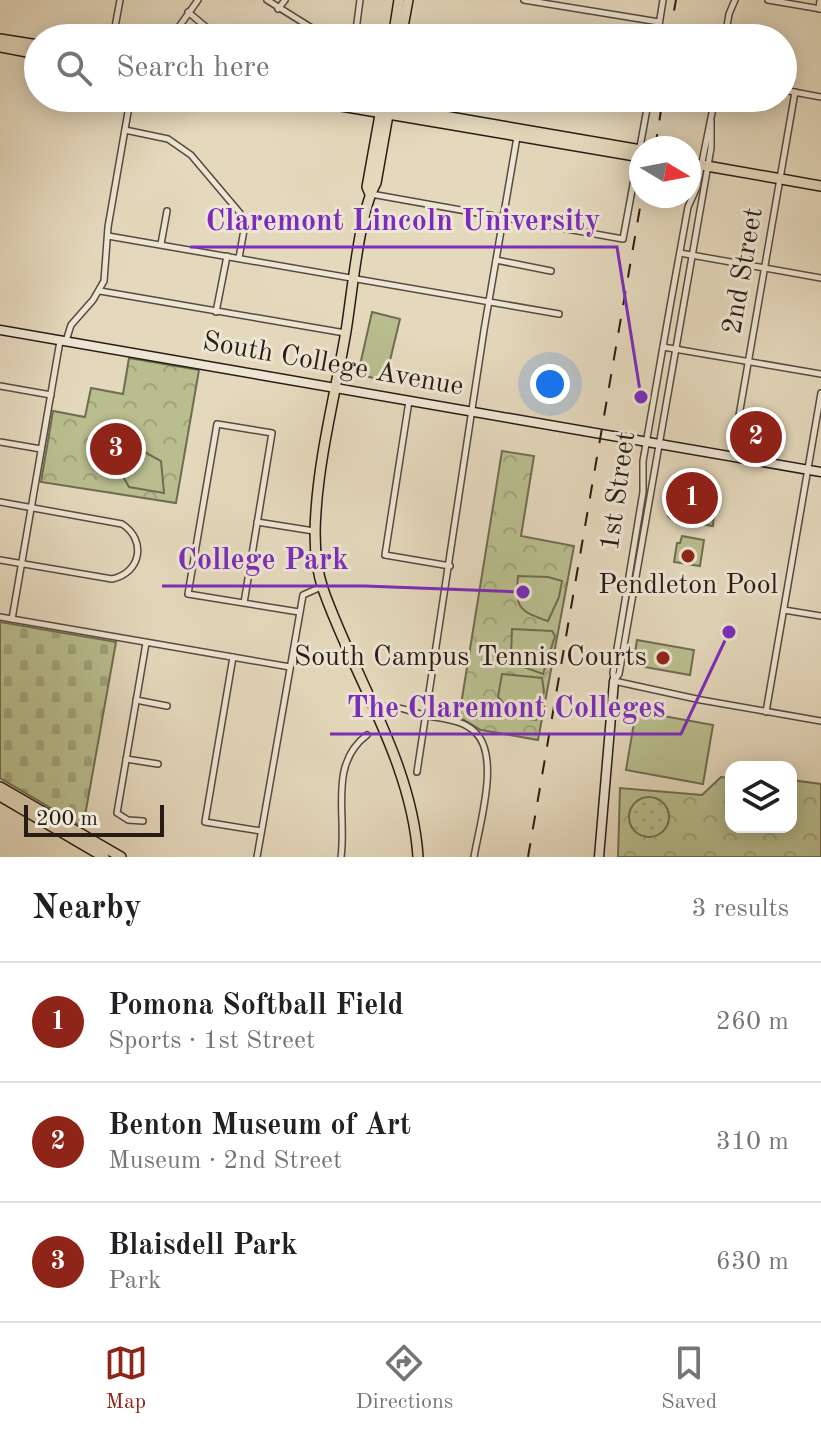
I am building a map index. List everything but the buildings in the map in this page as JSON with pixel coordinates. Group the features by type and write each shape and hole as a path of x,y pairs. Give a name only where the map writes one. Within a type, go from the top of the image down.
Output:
{"main road":[{"path":"395,24 399,0"},
{"path":"404,24 408,0"},
{"path":"0,39 24,43"},
{"path":"0,47 24,51"},
{"path":"385,112 367,187 370,194 318,497 315,532 322,587 403,779 415,827 418,857"},
{"path":"415,112 629,152"},
{"path":"701,164 821,186"},
{"path":"3,793 104,857"},
{"path":"3,793 121,857"}],"street":[{"path":"116,24 120,0"},
{"path":"180,24 198,0"},
{"path":"267,0 304,24"},
{"path":"278,9 285,0"},
{"path":"355,24 360,0"},
{"path":"524,0 659,22 663,0"},
{"path":"727,24 735,0"},
{"path":"768,0 820,9 820,0"},
{"path":"188,12 202,24"},
{"path":"797,92 821,97"},
{"path":"12,619 63,340 71,325 100,291 104,281 128,112"},
{"path":"643,136 647,112"},
{"name":"1st Street","path":"599,857 613,673 643,492 647,442 688,207 712,140 712,112"},
{"name":"2nd Street","path":"732,456 792,112"},
{"path":"125,130 168,139 191,155 240,213 244,230 239,258"},
{"path":"417,772 489,301 518,133"},
{"name":"1st Street","path":"614,681 619,674 705,165"},
{"path":"370,194 623,239 629,208"},
{"path":"161,244 167,211"},
{"path":"108,236 559,314"},
{"path":"680,253 821,278"},
{"path":"216,312 227,256"},
{"path":"496,260 551,271"},
{"path":"100,291 346,333"},
{"name":"South College Avenue","path":"0,330 821,472"},
{"path":"663,347 821,374"},
{"path":"0,386 51,395"},
{"path":"766,712 821,393"},
{"path":"409,400 385,555 450,566"},
{"path":"244,603 272,433 217,424 188,594 299,612"},
{"path":"0,442 41,449"},
{"path":"0,502 122,524 135,535 138,554 135,565 128,573 112,579 0,560"},
{"path":"257,522 315,532"},
{"path":"257,857 299,612 305,592 322,587"},
{"path":"784,610 821,616"},
{"path":"0,617 290,667"},
{"path":"143,821 121,818 117,813 146,643"},
{"path":"233,657 205,822 261,831"},
{"path":"614,681 821,721"},
{"path":"136,700 167,706"},
{"path":"374,708 395,706 464,724 480,738 488,771 474,857"},
{"path":"341,857 342,778 346,757 367,735"},
{"path":"126,759 158,764"}],"green space":[{"path":"372,312 400,319 385,381 358,374"},
{"path":"129,358 199,370 176,503 41,482 53,411 85,417 91,388 123,394"},
{"path":"132,445 161,461 164,493 129,487 124,478"},
{"path":"502,451 534,456 521,536 574,546 538,740 481,730 459,717"},
{"path":"675,474 695,480 708,490 713,505 713,526 668,516"},
{"name":"Pendleton Pool","path":"682,536 704,540 700,566 674,562 677,543 680,543"},
{"path":"518,576 562,581 559,597 548,621 530,614 521,606 517,595"},
{"path":"0,622 116,642 83,827 0,778"},
{"path":"512,629 552,631 555,636 543,674 518,665 511,656"},
{"name":"South Campus Tennis Courts","path":"637,640 694,650 690,675 633,665"},
{"path":"502,674 542,678 544,692 536,720 516,717 498,697"},
{"path":"636,711 713,725 703,784 626,770"},
{"path":"721,777 725,777 725,833 797,833 797,781 821,784 821,857 618,857 620,788 702,795"},
{"path":"649,797 663,803 669,817 663,831 649,837 635,831 629,817 635,803"}],"railway":[{"path":"672,24 676,0"},
{"path":"657,136 661,112"},
{"path":"528,857 640,208"}],"place":[{"name":"Claremont Lincoln University","path":"641,397"},
{"name":"Benton Museum of Art","path":"756,437"},
{"name":"Blaisdell Park","path":"116,449"},
{"name":"Pomona Softball Field","path":"692,498"},
{"name":"Pendleton Pool","path":"688,556"},
{"name":"College Park","path":"523,592"},
{"name":"The Claremont Colleges","path":"729,632"},
{"name":"South Campus Tennis Courts","path":"663,658"}]}
